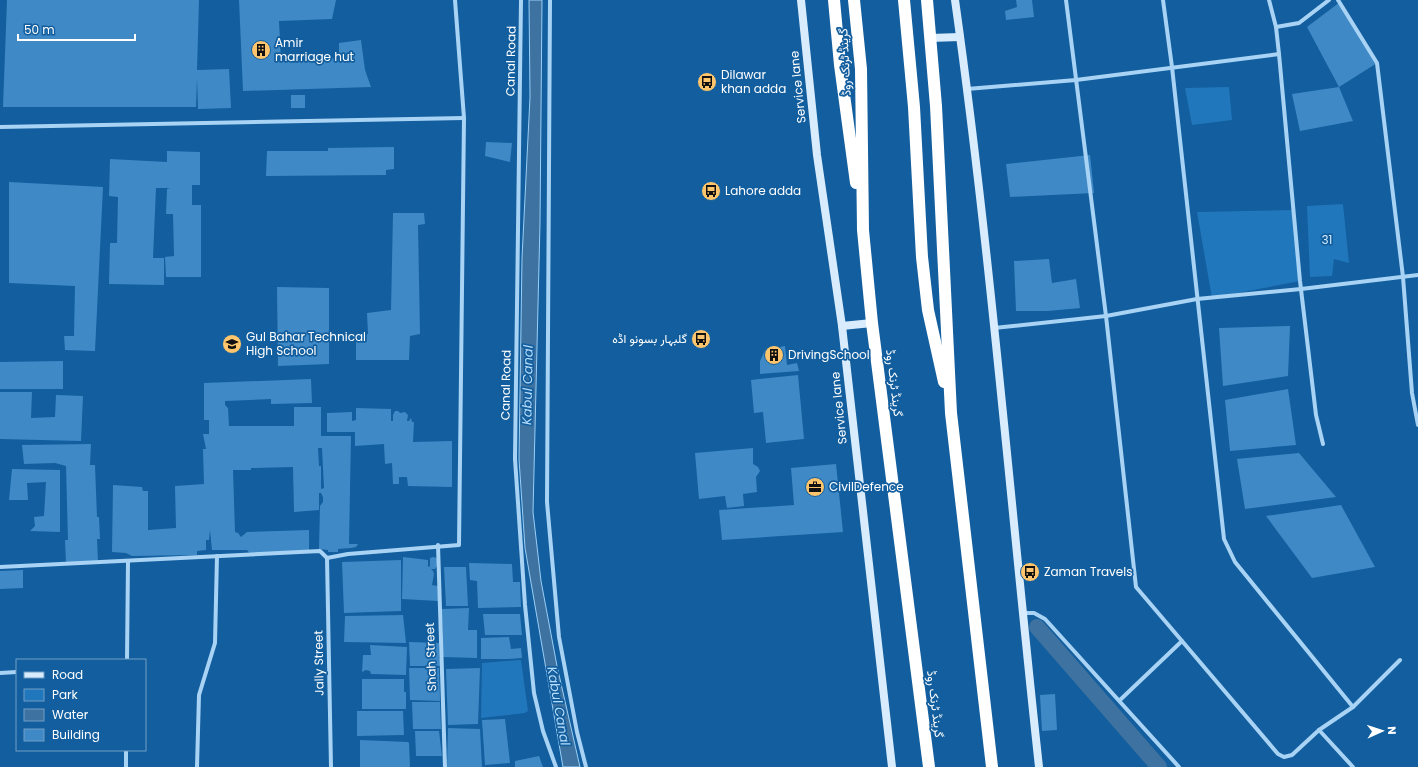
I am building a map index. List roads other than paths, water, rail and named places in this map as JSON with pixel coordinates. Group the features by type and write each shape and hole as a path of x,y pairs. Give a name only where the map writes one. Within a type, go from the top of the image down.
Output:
{"highway":[{"path":"834,0 840,65 863,230"},
{"name":"گرینڈ ٹرنک روڈ","path":"854,0 861,69 863,230 872,323 929,767"},
{"path":"904,0 914,107 922,257 928,310 951,413"},
{"path":"927,0 936,106 951,413 992,767"}],"street":[{"path":"0,567 320,551 327,558 348,554 438,545 459,545 464,118 455,0"},
{"name":"Canal Road","path":"521,0 515,459 525,605 534,693 543,731 556,767"},
{"path":"550,0 547,502 559,637 577,732 586,767"},
{"name":"Service lane","path":"801,0 818,155 842,326 892,767"},
{"path":"955,0 967,90 994,328 1022,613 1039,767"},
{"path":"1066,0 1106,316 1136,587 1278,754 1284,757 1292,755 1319,730 1353,707 1400,660"},
{"path":"1163,0 1172,67 1224,538 1235,562 1353,707"},
{"path":"1269,0 1276,28 1301,290 1316,415 1323,444"},
{"path":"1276,28 1299,23 1329,0"},
{"path":"1338,0 1378,63 1403,277 1412,393 1418,425"},
{"path":"930,38 960,37"},
{"path":"967,90 1076,80 1279,54"},
{"path":"0,127 464,118"},
{"path":"994,328 1106,316 1197,299 1301,290 1418,275"},
{"path":"842,326 872,323"},
{"name":"Shah Street","path":"438,545 445,767"},
{"path":"197,767 199,695 215,643 217,556"},
{"name":"Jally Street","path":"327,558 331,767"},
{"path":"127,659 128,561"},
{"path":"1022,613 1034,613 1045,619 1120,700 1179,767"},
{"path":"1120,700 1182,641"},
{"path":"0,673 16,672"},
{"path":"1319,730 1354,767"},
{"path":"126,751 126,767"}],"water":[{"name":"Kabul Canal","path":"529,0 542,0 540,223 533,512 541,581 557,666 580,767 563,767 525,548 519,459 522,258 530,97"}],"waterway":[{"path":"1037,627 1159,767"}],"place":[{"name":"Amir marriage hut","path":"261,50"},
{"name":"Dilawar khan adda","path":"707,82"},
{"name":"Lahore adda","path":"711,191"},
{"name":"گلبہار بسونو اڈہ","path":"701,339"},
{"name":"Gul Bahar Technical High School","path":"232,344"},
{"name":"DrivingSchool","path":"774,355"},
{"name":"CivilDefence","path":"815,487"},
{"name":"Zaman Travels","path":"1030,572"}],"park label":[{"name":"31","path":"1327,240"}]}
